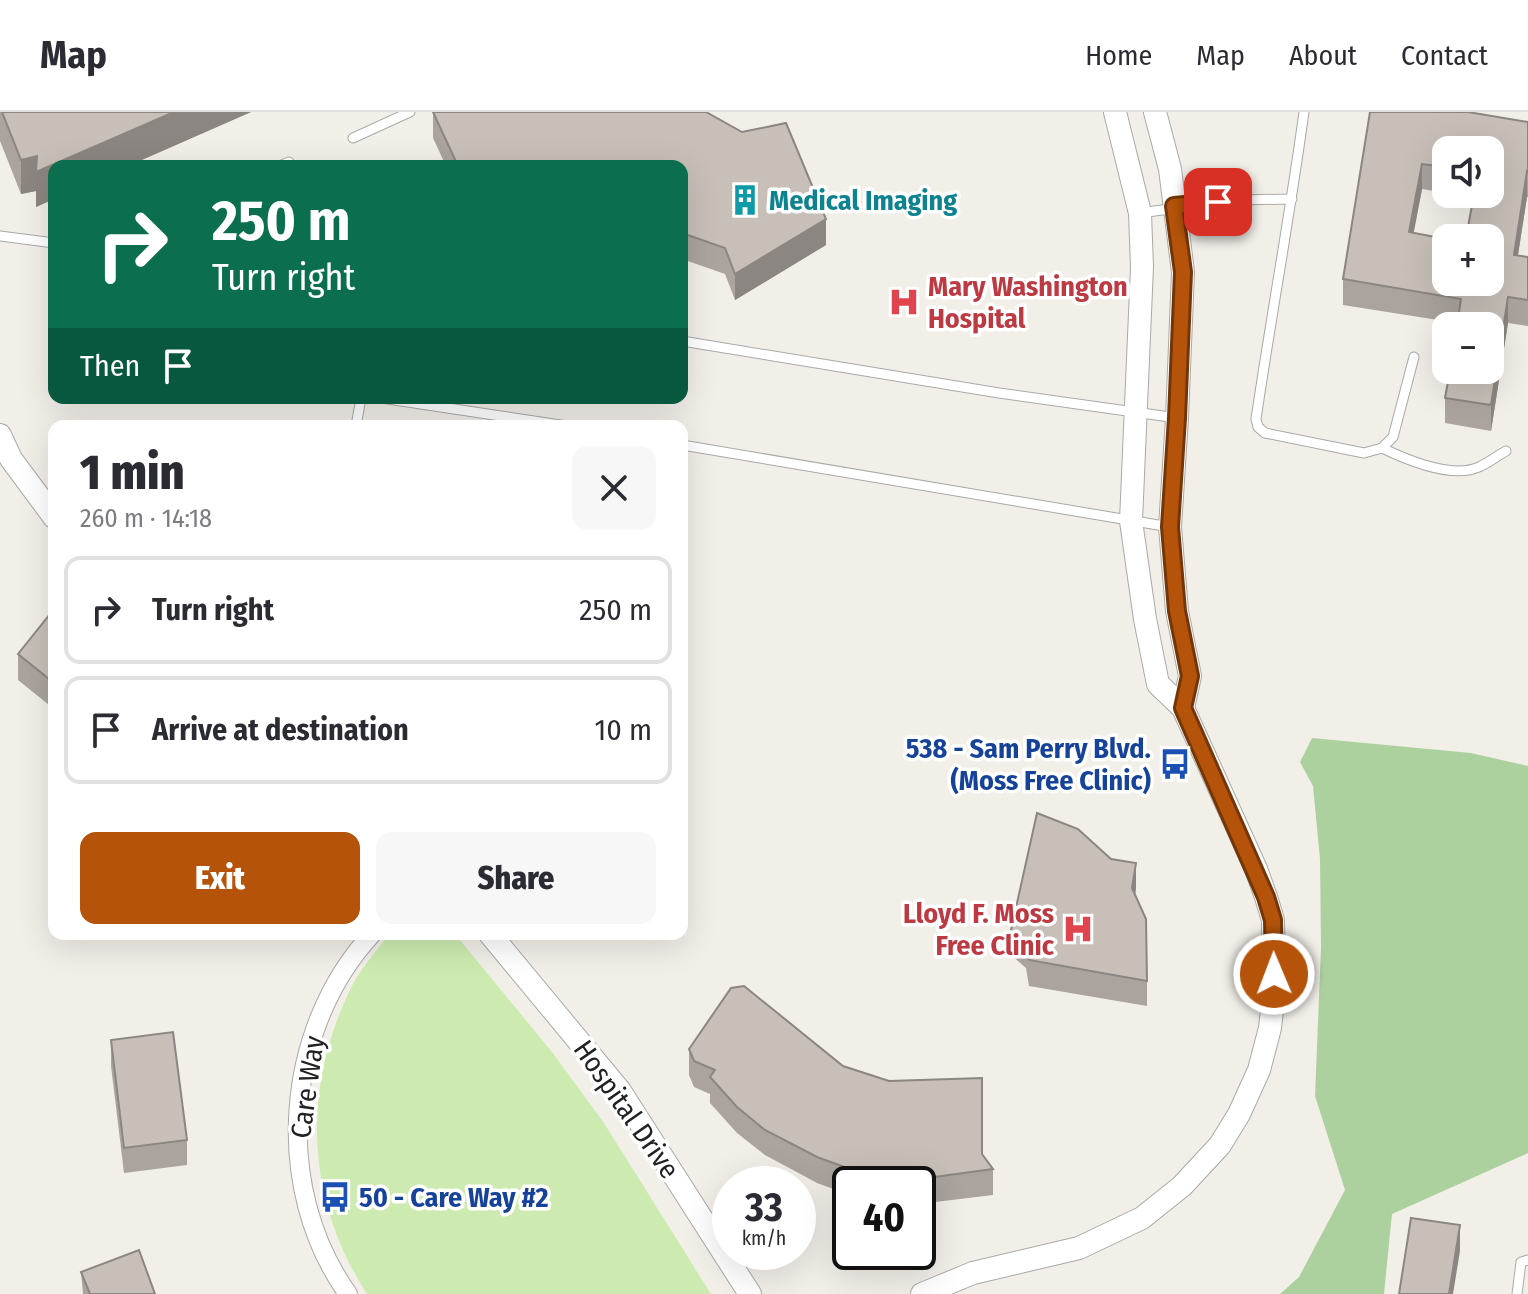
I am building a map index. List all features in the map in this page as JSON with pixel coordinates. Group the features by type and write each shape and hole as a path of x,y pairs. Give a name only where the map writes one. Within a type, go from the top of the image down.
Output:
{"street":[{"path":"922,1294 973,1273 1079,1248 1142,1218 1182,1186 1220,1145 1239,1114 1267,1045 1273,1007 1273,920 1256,869 1183,708 1158,684 1145,619 1131,521 1138,413 1142,267 1140,213 1115,112"},
{"path":"1155,112 1170,169 1183,272 1170,527 1177,611 1190,676 1183,708"},
{"path":"0,435 11,459 48,509"},
{"name":"Care Way","path":"348,1294 330,1267 306,1202 298,1160 297,1123 307,1057 320,1013 345,967 367,940"},
{"name":"Hospital Drive","path":"495,940 620,1091 750,1294"}],"lane":[{"path":"353,138 410,112"},
{"path":"1304,112 1262,375 1256,419 1258,427 1265,433 1364,453 1382,448 1393,437 1414,357"},
{"path":"1140,213 1235,200 1292,199"},
{"path":"0,236 48,242"},
{"path":"688,342 999,393 1177,418"},
{"path":"421,404 527,420"},
{"path":"688,446 1170,527"},
{"path":"1382,448 1412,462 1447,469 1476,468 1506,451"},
{"path":"1517,1294 1521,1262 1528,1260"}],"green space":[{"path":"1312,738 1471,753 1528,766 1528,1153 1392,1214 1384,1294 1280,1294 1299,1277 1345,1190 1315,1096 1321,948 1320,859 1313,786 1300,762"},
{"path":"384,940 460,940 552,1052 604,1123 711,1294 367,1294 346,1257 331,1219 317,1141 318,1102 325,1062 336,1023 353,984"}],"building":[{"path":"2,112 174,112 64,160 48,160 48,167 36,172 37,156 21,160"},
{"name":"Medical Imaging","path":"433,112 706,112 742,132 786,123 826,219 735,274 725,248 688,235 688,160 455,160"},
{"path":"1370,112 1468,112 1528,122 1528,172 1514,255 1528,257 1528,300 1508,297 1504,322 1504,312 1459,312 1461,299 1443,296 1504,296 1504,224 1469,224 1471,208 1504,208 1504,136 1432,136 1432,165 1422,164 1409,232 1432,236 1432,294 1343,279"},
{"path":"1448,384 1494,384 1491,405 1445,398"},
{"path":"48,616 48,678 18,654"},
{"name":"Lloyd F. Moss Free Clinic","path":"1037,813 1078,829 1111,859 1136,863 1132,888 1146,919 1147,981 1029,960 1026,943 1011,930"},
{"path":"744,986 843,1066 889,1081 982,1078 982,1154 993,1169 936,1177 936,1166 842,1166 765,1130 737,1107 710,1077 715,1070 694,1061 689,1049 731,988"},
{"path":"173,1032 187,1140 124,1148 111,1040"},
{"path":"1411,1218 1460,1225 1449,1294 1399,1294"},
{"path":"139,1250 155,1294 90,1294 81,1272"}],"place":[{"name":"Medical Imaging","path":"745,200"},
{"name":"Mary Washington Hospital","path":"904,302"},
{"name":"538 - Sam Perry Blvd. (Moss Free Clinic)","path":"1175,764"},
{"name":"Lloyd F. Moss Free Clinic","path":"1078,929"},
{"name":"50 - Care Way #2","path":"335,1197"}],"route":[{"path":"1218,202 1174,206 1183,272 1170,527 1177,611 1190,676 1183,708 1266,897 1273,920 1274,974"}]}
